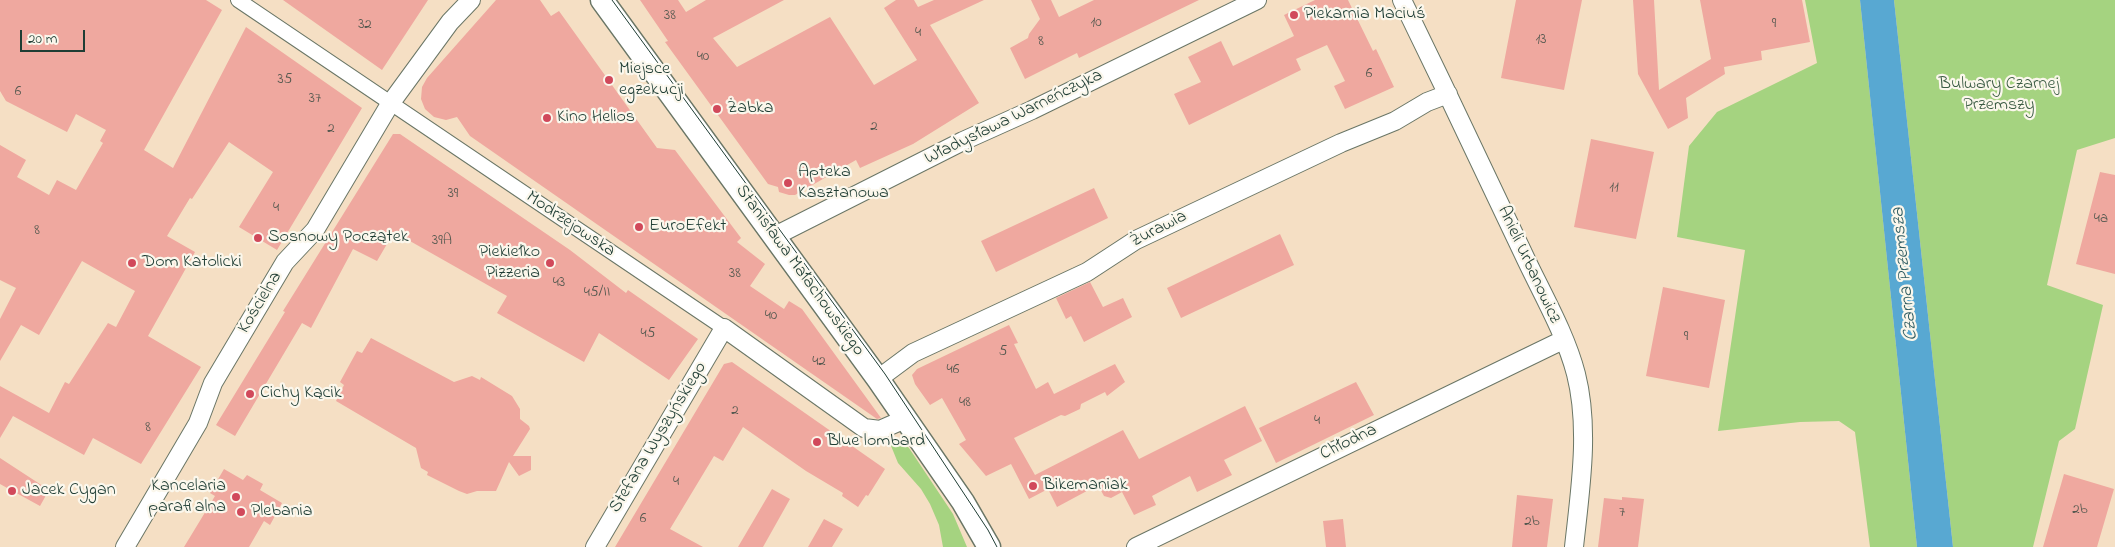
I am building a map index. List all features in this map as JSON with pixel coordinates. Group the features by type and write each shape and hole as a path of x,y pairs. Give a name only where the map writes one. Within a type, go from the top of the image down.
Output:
{"street":[{"name":"Modrzejowska","path":"238,0 724,328 864,428 880,430 905,419"},
{"name":"Kościelna","path":"126,547 198,423 213,383 285,262 315,230 390,104 450,22 471,0"},
{"name":"Stanisława Małachowskiego","path":"602,0 878,379 964,502 990,547"},
{"name":"Władysława Warneńczyka","path":"773,236 962,141 1041,106 1257,0"},
{"name":"Anieli Urbanowicz","path":"1402,0 1563,340 1576,374 1582,412 1581,484 1574,547"},
{"name":"Żurawia","path":"878,379 913,353 1087,272 1136,240 1341,143 1395,121 1427,102 1448,94"},
{"name":"Stefana Wyszyńskiego","path":"595,547 724,328"},
{"name":"Chłodna","path":"1136,547 1563,340"}],"green space":[{"path":"1805,0 1860,0 1917,547 1870,547 1855,432 1839,421 1800,422 1718,431 1745,250 1677,237 1689,146 1717,112 1817,63"},
{"name":"Bulwary Czarnej Przemszy","path":"1894,0 2115,0 2115,138 2077,150 2047,285 2103,305 2075,429 2059,441 2033,547 1953,547"},
{"path":"887,436 899,438 909,448 953,514 967,547 943,547 939,525 930,504 921,489 898,463"}],"water":[{"name":"Czarna Przemsza","path":"1860,0 1894,0 1953,547 1917,547"}],"building":[{"path":"0,0 206,0 222,10 144,150 173,168 246,27 362,108 277,250 239,227 273,172 229,142 192,199 190,198 167,236 195,252 148,336 201,367 141,464 93,438 84,455 13,416 0,438 0,386 49,413 65,382 69,384 108,323 116,327 135,291 82,261 39,335 21,325 0,361 0,319 16,288 0,280 0,145 26,160 17,177 49,195 57,180 76,190 103,143 100,141 106,130 76,114 67,132 6,101 0,91"},
{"path":"283,0 428,0 382,70"},
{"name":"Kino Helios","path":"496,0 540,0 551,16 559,11 657,148 675,150 741,238 737,242 765,264 750,286 784,309 789,301 802,309 881,418 877,419 470,136 457,117 446,120 434,117 425,109 421,99 422,87 427,78"},
{"path":"640,0 678,0 686,12 706,0 784,0 713,38 737,67 830,17 874,85 917,60 884,8 896,0 914,0 918,7 934,0 984,0 930,25 979,103 913,144 860,168 856,160 795,195 779,192 778,187 768,184 665,42 668,41"},
{"path":"1031,0 1051,0 1059,17 1094,0 1199,0 1079,58 1077,53 1025,79 1010,48 1028,38 1040,19"},
{"path":"1315,0 1348,0 1373,51 1376,49 1394,87 1345,109 1334,86 1345,81 1327,45 1296,59 1301,70 1189,125 1174,94 1201,82 1188,57 1221,41 1233,66 1294,36 1284,15"},
{"path":"1516,0 1582,0 1564,90 1501,78"},
{"path":"1633,0 1654,0 1659,90 1711,59 1700,0 1802,0 1810,42 1761,51 1762,60 1724,67 1725,74 1686,98 1688,118 1668,129 1638,74"},
{"path":"393,134 400,134 570,250 626,293 628,290 698,339 669,380 599,333 584,362 497,313 507,296 394,232 377,261 353,249 311,328 302,323 235,436 216,425 285,312 283,311"},
{"path":"1591,139 1654,152 1636,239 1574,227"},
{"path":"2100,172 2115,175 2115,274 2076,264"},
{"path":"1094,188 1108,218 996,272 981,241"},
{"path":"1280,234 1294,265 1181,318 1167,288"},
{"path":"1090,282 1103,307 1123,298 1132,317 1084,342 1071,316 1066,319 1056,298"},
{"path":"1663,287 1725,300 1709,388 1646,376"},
{"path":"1009,325 1018,343 1014,344 1036,389 1048,382 1054,394 1115,364 1125,382 1107,396 1105,392 1081,404 1080,409 1065,416 1061,415 1014,438 1035,475 1123,430 1139,459 1245,406 1262,441 1224,460 1232,475 1197,492 1190,476 1152,496 1156,505 1134,515 1122,492 1111,498 1104,496 1098,485 1057,507 1048,489 1029,499 1011,464 986,476 959,444 966,440 942,398 930,405 915,384 912,375 917,369"},
{"path":"371,338 454,382 472,376 480,380 481,377 512,396 520,409 520,419 530,429 513,456 531,456 531,470 519,476 509,462 496,491 477,491 467,494 427,475 428,472 421,468 416,448 336,401 344,385 340,382 357,351 362,353"},
{"path":"732,362 885,469 868,496 866,495 858,507 842,496 843,493 806,471 743,427 723,461 714,456 670,529 703,547 615,547 724,364"},
{"path":"1356,382 1374,415 1276,463 1259,428"},
{"path":"0,458 49,490 40,506 0,484"},
{"name":"Plebania","path":"224,469 243,480 247,475 263,484 260,490 282,503 270,525 264,521 249,547 184,547 215,496 210,493"},
{"path":"2064,474 2114,489 2097,547 2043,547"},
{"path":"772,489 790,499 763,547 738,547"},
{"path":"1517,495 1553,499 1547,547 1512,547"},
{"path":"1622,497 1644,499 1638,547 1598,547 1604,498 1622,500"},
{"path":"824,519 843,529 832,547 808,547"},
{"path":"1343,519 1346,547 1326,547 1323,521"}],"tram line":[{"path":"612,0 885,374 988,530 997,547"}],"place":[{"name":"Piekarnia Maciuś","path":"1294,15"},
{"name":"Miejsce egzekucji","path":"609,80"},
{"name":"Żabka","path":"717,109"},
{"name":"Kino Helios","path":"547,118"},
{"name":"Apteka Kasztanowa","path":"788,183"},
{"name":"EuroEfekt","path":"639,227"},
{"name":"Sosnowy Początek","path":"258,238"},
{"name":"Dom Katolicki","path":"132,263"},
{"name":"Piekiełko Pizzeria","path":"550,263"},
{"name":"Cichy Kącik","path":"250,394"},
{"name":"Blue lombard","path":"817,442"},
{"name":"Bikemaniak","path":"1033,486"},
{"name":"Jacek Cygan","path":"12,491"},
{"name":"Kancelaria parafialna","path":"236,497"},
{"name":"Plebania","path":"241,512"}]}
